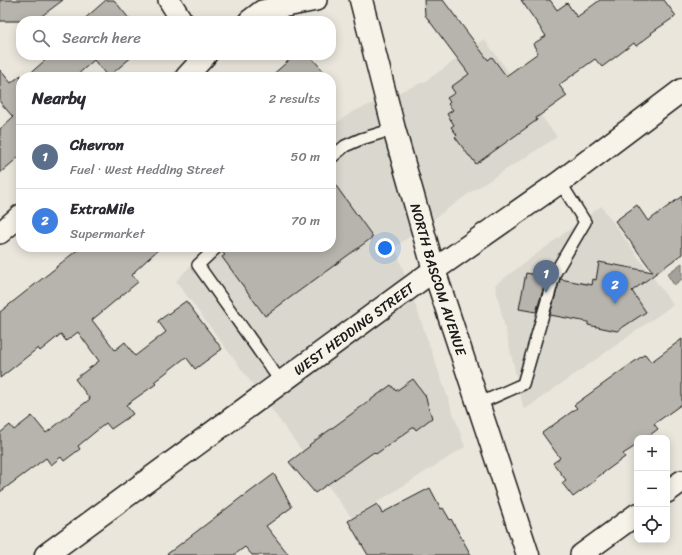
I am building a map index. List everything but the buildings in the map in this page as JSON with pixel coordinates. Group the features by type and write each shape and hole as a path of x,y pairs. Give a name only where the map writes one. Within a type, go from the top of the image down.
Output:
{"main road":[{"name":"NORTH BASCOM AVENUE","path":"361,0 394,129 434,270 528,555"},
{"name":"WEST HEDDING STREET","path":"46,555 434,270 560,182 682,90"}],"street":[{"path":"169,0 179,16"},
{"path":"256,16 316,0"},
{"path":"190,72 201,60"},
{"path":"0,232 16,219"},
{"path":"670,490 682,481"},
{"path":"580,555 634,516"}],"lane":[{"path":"336,154 345,146 360,139 394,129"},
{"path":"478,404 523,384 555,273 585,222 560,182"},
{"path":"212,252 198,265 281,382"}],"shaded area":[{"path":"484,39 557,137 471,192 395,247 465,447 352,518 176,281 204,252 336,252 336,123 352,112 426,81"},
{"path":"601,206 673,305 524,410 495,285"},
{"path":"682,263 682,279 674,285 667,274"}],"place":[{"name":"Chevron","path":"546,293"},
{"name":"ExtraMile","path":"615,304"}]}
